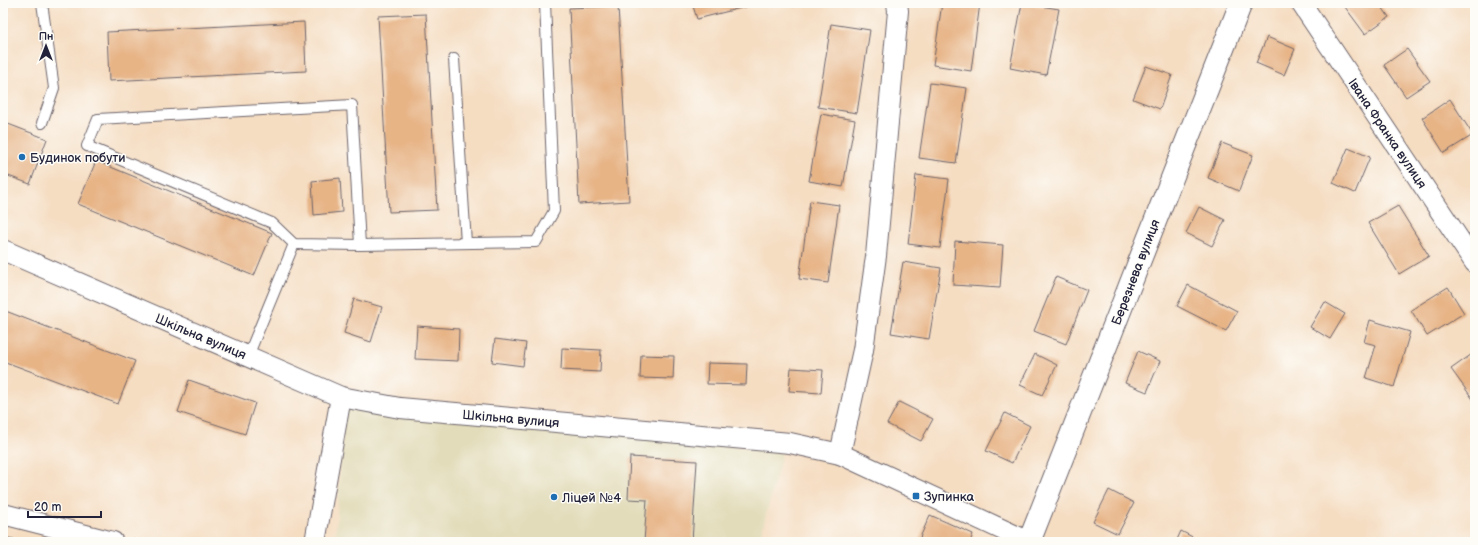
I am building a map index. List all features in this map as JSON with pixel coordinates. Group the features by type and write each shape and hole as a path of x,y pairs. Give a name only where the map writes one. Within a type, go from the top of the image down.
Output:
{"main road":[{"name":"Березнева вулиця","path":"1029,542 1241,3"}],"street":[{"path":"840,454 863,350 876,256 898,11 896,3"},
{"name":"Івана Франка вулиця","path":"1301,3 1475,263"},
{"name":"Шкільна вулиця","path":"3,250 341,397 400,408 790,443 840,454 1029,542"},
{"path":"315,542 341,397"},
{"path":"3,514 113,542"}],"lane":[{"path":"42,3 54,88 42,122"},
{"path":"360,245 352,105 98,119 87,146 272,223 294,244 360,245 536,242 554,211 545,3"},
{"path":"454,59 466,243"},
{"path":"248,356 294,244"}],"shaded area":[{"name":"Ліцей №4","path":"345,407 562,425 782,453 759,542 335,542"}],"building":[{"path":"692,3 757,3 757,4 697,19"},
{"path":"792,3 805,3 793,7"},
{"path":"942,3 980,3 971,71 933,65"},
{"path":"1022,3 1059,9 1046,75 1010,68"},
{"path":"1342,3 1379,3 1389,17 1365,34"},
{"path":"618,6 629,201 579,204 569,8"},
{"path":"426,14 437,210 389,212 378,16"},
{"path":"304,22 306,71 109,81 107,32"},
{"path":"831,24 870,30 857,113 818,107"},
{"path":"1267,37 1295,49 1284,75 1256,63"},
{"path":"1407,49 1430,81 1406,97 1384,65"},
{"path":"1146,66 1172,75 1160,109 1133,99"},
{"path":"930,83 967,88 956,163 919,158"},
{"path":"1450,99 1473,135 1444,153 1422,118"},
{"path":"821,114 855,120 843,187 809,181"},
{"name":"Будинок побути","path":"3,122 47,139 30,184 3,174"},
{"path":"1222,143 1253,155 1239,191 1208,178"},
{"path":"1348,148 1370,157 1355,193 1333,183"},
{"path":"96,161 272,233 254,276 78,204"},
{"path":"916,175 949,179 940,248 908,244"},
{"path":"340,178 342,212 314,215 312,181"},
{"path":"810,201 839,205 828,283 799,279"},
{"path":"1398,206 1429,256 1399,274 1368,223"},
{"path":"1199,207 1225,220 1212,246 1186,233"},
{"path":"955,241 1003,245 1000,288 953,285"},
{"path":"903,262 941,268 929,339 891,333"},
{"path":"1056,277 1087,290 1066,344 1034,331"},
{"path":"1188,285 1237,311 1226,331 1177,306"},
{"path":"1448,287 1464,313 1427,336 1411,310"},
{"path":"354,299 382,307 371,342 344,333"},
{"path":"1325,302 1345,314 1330,339 1310,327"},
{"path":"3,310 135,361 118,404 3,361"},
{"path":"1370,320 1410,332 1394,387 1366,378 1376,345 1364,342"},
{"path":"417,326 459,329 458,361 415,359"},
{"path":"495,339 526,343 523,366 492,362"},
{"path":"562,348 601,350 600,372 561,370"},
{"path":"1138,351 1160,361 1147,392 1125,383"},
{"path":"1475,352 1475,402 1451,369"},
{"path":"1035,354 1057,365 1042,395 1020,385"},
{"path":"641,355 674,356 673,379 640,378"},
{"path":"708,363 747,364 746,385 707,384"},
{"path":"791,368 823,370 821,393 789,391"},
{"path":"189,380 255,403 245,434 178,412"},
{"path":"899,402 933,419 921,441 887,424"},
{"path":"1005,413 1030,426 1012,463 986,451"},
{"path":"630,457 697,461 692,542 644,542 647,500 628,499"},
{"path":"1109,490 1134,503 1118,534 1093,522"},
{"path":"930,515 973,534 970,542 918,542"},
{"path":"1181,531 1202,542 1176,542"},
{"path":"3,537 14,539 13,542 3,542"}],"place":[{"name":"Будинок побути","path":"22,157"},
{"name":"Зупинка","path":"916,496"},
{"name":"Ліцей №4","path":"554,497"}]}
